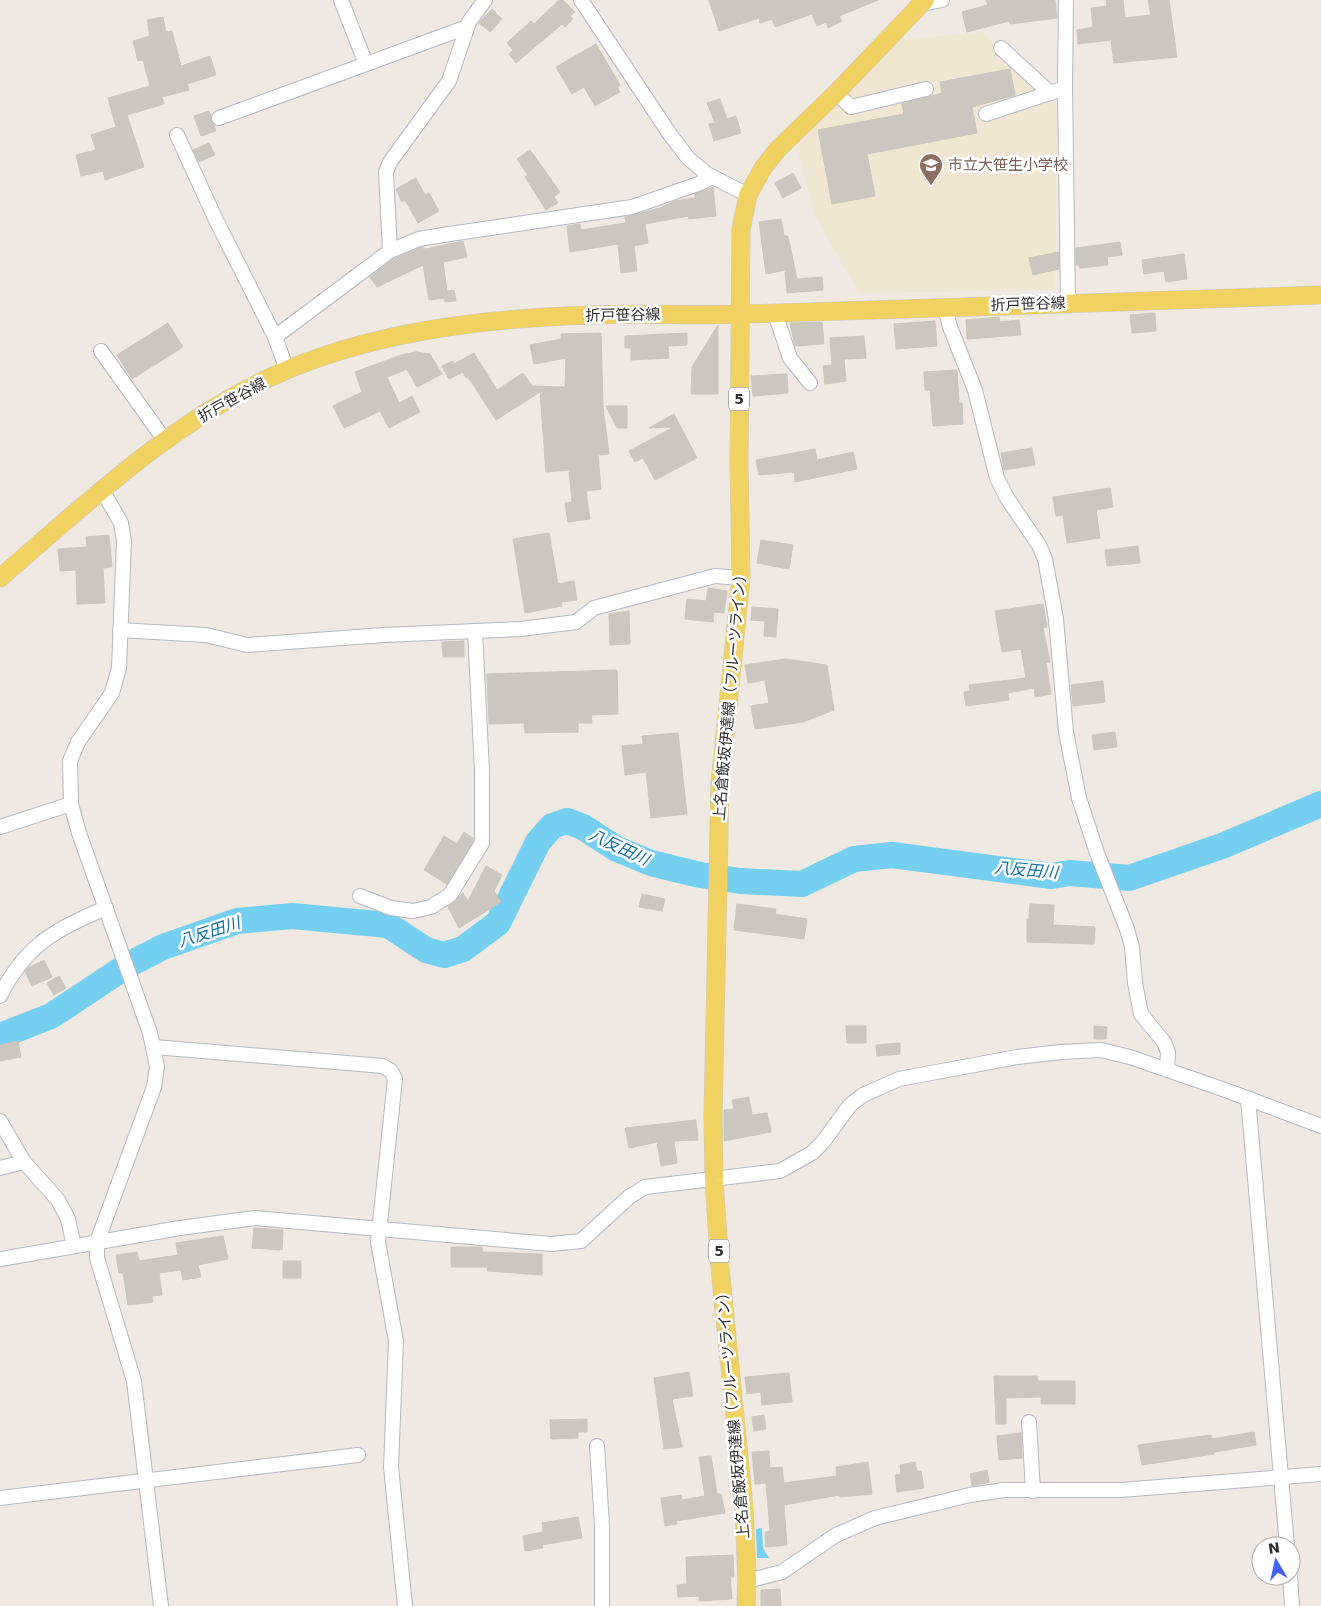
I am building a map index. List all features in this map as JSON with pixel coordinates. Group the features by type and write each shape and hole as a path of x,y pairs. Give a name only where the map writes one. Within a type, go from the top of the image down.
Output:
{"main road":[{"name":"上名倉飯坂伊達線（フルーツライン）","path":"746,1606 748,1581 744,1506 721,1278 714,1180 714,1030 720,784 741,578 741,229 748,195 763,168 777,150 836,93 924,2"},
{"name":"折戸笹谷線","path":"0,578 102,490 200,418 288,370 364,344 465,326 591,315 775,313 1321,294"}],"street":[{"path":"341,0 366,64"},
{"path":"390,251 386,172 390,162 449,80 467,27 485,0"},
{"path":"581,0 668,133 688,158 713,177 748,195"},
{"path":"924,2 942,0"},
{"path":"1066,0 1065,88 1068,302"},
{"path":"219,118 467,27"},
{"path":"1001,48 1050,93"},
{"path":"986,114 1065,88"},
{"path":"836,93 851,107 926,89"},
{"path":"177,134 216,220 275,337 288,370"},
{"path":"275,337 390,251 419,240 443,234 632,206 698,184 713,177"},
{"path":"945,307 950,327 975,390 997,478 1007,498 1039,545 1045,559 1056,620 1066,732 1079,798 1091,837 1128,930 1141,1014 1155,1029 1168,1052 1167,1070"},
{"path":"775,313 790,358 810,383"},
{"path":"101,351 166,442"},
{"path":"102,490 121,523 124,541 119,668 112,693 78,742 70,761 71,804 154,1047 157,1067 154,1086 96,1242 97,1258 134,1380 161,1606"},
{"path":"120,630 206,635 247,645 521,629 576,622 594,608 714,576 741,578"},
{"path":"360,896 391,908 413,911 431,907 450,895 482,843 482,772 475,631"},
{"path":"0,827 71,804"},
{"path":"0,996 20,962 37,945 69,923 106,908"},
{"path":"154,1047 383,1066 391,1071 395,1079 396,1087 378,1228 381,1261 396,1341 391,1467 405,1606"},
{"path":"0,1259 96,1242 255,1218 552,1244 574,1243 586,1237 609,1214 645,1187 780,1172 800,1162 823,1142 850,1105 871,1090 898,1079 1061,1052 1101,1050 1167,1070 1321,1126"},
{"path":"1248,1098 1286,1536"},
{"path":"0,1121 24,1162 58,1200 68,1219 74,1246"},
{"path":"0,1168 24,1162"},
{"path":"1029,1422 1033,1491"},
{"path":"597,1446 602,1525 602,1606"},
{"path":"0,1498 147,1482 358,1455"},
{"path":"748,1581 782,1572 836,1535 875,1518 970,1495 1004,1490 1121,1490 1321,1474"},
{"path":"1291,1586 1292,1606"}],"shaded area":[{"name":"市立大笹生小学校","path":"982,32 1057,106 1055,290 859,293 815,216 799,156 799,145 898,40"}],"water":[{"path":"762,1528 763,1548 769,1558 757,1558 756,1529"}],"building":[{"path":"559,0 563,0 575,12 570,16 573,19 565,27 562,24 516,63 509,54 513,50 507,43 531,21 534,24"},
{"path":"709,0 878,0 839,16 842,21 828,28 826,22 817,26 812,14 775,27 772,19 760,23 759,18 719,31"},
{"path":"986,0 1055,0 1057,18 1010,24 1009,21 967,32 962,12 988,5"},
{"path":"1106,0 1123,0 1125,18 1151,15 1148,0 1169,0 1177,57 1114,63 1111,40 1078,44 1077,30 1093,27 1091,8 1107,6"},
{"path":"492,9 502,19 490,32 479,23"},
{"path":"163,17 166,32 172,31 181,66 210,56 216,75 187,84 189,90 162,97 164,104 127,115 144,167 105,180 103,171 81,176 76,155 96,150 91,135 116,127 108,98 150,86 143,60 138,61 133,41 150,36 147,20"},
{"path":"596,44 620,85 617,87 620,92 595,106 584,87 572,94 556,67"},
{"path":"1010,69 1015,95 972,107 977,133 867,154 875,196 832,204 818,130 904,114 902,104 942,93 940,82"},
{"path":"720,99 727,119 736,116 741,133 714,141 709,124 715,123 707,103"},
{"path":"209,111 216,131 201,136 194,116"},
{"path":"209,143 215,155 199,162 193,150"},
{"path":"530,150 560,192 554,197 558,203 546,210 525,177 528,175 517,159"},
{"path":"793,173 801,188 783,198 775,183"},
{"path":"416,178 425,195 429,193 439,211 418,223 405,200 402,202 396,189"},
{"path":"713,187 716,216 689,219 688,216 645,224 648,243 634,246 637,271 621,273 618,244 570,252 567,226 580,224 581,230 626,223 625,217 660,208 675,201 695,198 695,194"},
{"path":"781,219 784,236 788,236 797,279 822,277 823,290 787,293 785,270 766,274 759,222"},
{"path":"463,241 467,257 443,262 447,291 454,290 456,301 445,302 444,298 429,300 423,265 377,287 370,277 394,259 421,247 426,249"},
{"path":"1120,242 1122,255 1107,257 1108,265 1080,268 1079,265 1076,265 1076,248"},
{"path":"1059,252 1059,269 1033,275 1029,258"},
{"path":"1184,254 1187,279 1166,282 1164,271 1144,274 1142,260"},
{"path":"1155,313 1156,331 1132,333 1130,315"},
{"path":"999,317 1000,322 1019,320 1021,335 967,339 966,320"},
{"path":"935,321 937,346 896,349 894,324"},
{"path":"822,322 824,344 795,346 790,323"},
{"path":"168,323 183,347 132,379 117,355"},
{"path":"718,325 718,394 691,394 692,367"},
{"path":"601,333 603,407 609,454 598,455 601,489 586,491 590,519 568,522 565,503 572,502 569,470 546,472 540,392 496,420 463,372 449,379 442,366 453,361 454,364 474,353 497,390 523,373 532,386 565,387 566,358 534,364 530,345 561,339 561,334"},
{"path":"687,333 687,345 668,346 669,358 631,360 631,348 625,348 625,336"},
{"path":"864,336 866,358 844,359 846,381 825,384 823,366 832,365 830,338"},
{"path":"416,352 430,354 442,374 417,387 407,369 387,377 399,403 412,396 420,412 389,428 380,411 344,428 333,406 362,392 355,372 401,355"},
{"path":"957,370 959,403 962,403 963,424 933,426 930,390 925,390 924,372"},
{"path":"787,374 788,393 753,396 751,376"},
{"path":"606,406 627,406 627,428 617,428"},
{"path":"674,414 697,458 655,480 643,458 635,462 629,451 674,427 649,428"},
{"path":"1032,448 1035,465 1004,470 1001,453"},
{"path":"815,449 817,460 853,452 857,469 795,482 794,472 759,475 756,460"},
{"path":"1110,488 1113,507 1096,510 1100,538 1067,543 1063,515 1056,516 1053,497"},
{"path":"549,533 558,584 574,581 577,600 561,602 562,606 525,613 513,539"},
{"path":"109,535 112,567 103,568 105,603 77,604 76,570 60,571 58,549 87,547 86,537"},
{"path":"761,540 793,545 789,569 757,563"},
{"path":"1138,546 1140,563 1107,566 1105,550"},
{"path":"708,588 727,591 724,613 714,612 713,622 685,619 687,599 706,601"},
{"path":"1043,604 1047,627 1043,628 1050,662 1046,663 1051,694 1035,697 1034,688 1008,693 1009,700 966,706 964,692 970,691 969,685 1026,678 1021,649 1002,652 995,611"},
{"path":"752,607 778,609 776,637 764,636 765,621 751,620"},
{"path":"629,611 630,644 610,645 609,614"},
{"path":"464,641 464,657 443,657 442,642"},
{"path":"786,659 827,665 834,710 803,722 755,729 751,706 769,703 765,680 748,683 745,665"},
{"path":"617,670 618,714 591,715 592,723 578,723 578,732 525,733 524,723 489,724 487,674"},
{"path":"1103,681 1105,702 1073,706 1071,685"},
{"path":"1115,732 1117,747 1094,750 1092,735"},
{"path":"678,733 687,814 651,818 646,772 625,775 622,746 643,744 642,736"},
{"path":"464,832 473,838 473,841 447,884 424,870 444,836 457,844"},
{"path":"486,866 502,875 494,891 501,902 459,928 448,907 463,893 468,901"},
{"path":"642,894 665,899 662,911 639,907"},
{"path":"737,904 776,909 775,914 807,919 804,939 734,930"},
{"path":"1030,904 1054,905 1053,925 1095,927 1094,944 1027,942 1027,919 1029,919"},
{"path":"44,960 52,977 32,986 25,972 28,968"},
{"path":"59,976 66,988 54,995 47,983"},
{"path":"846,1026 866,1026 866,1043 847,1043"},
{"path":"1094,1026 1107,1027 1106,1039 1094,1039"},
{"path":"18,1041 21,1057 0,1061 0,1045"},
{"path":"900,1043 900,1054 877,1056 876,1045"},
{"path":"749,1097 752,1115 767,1113 771,1132 724,1141 724,1110 734,1109 732,1100"},
{"path":"696,1120 698,1140 674,1141 677,1163 661,1166 657,1142 629,1148 625,1128"},
{"path":"254,1228 283,1230 282,1250 252,1248"},
{"path":"223,1236 228,1259 198,1265 201,1277 183,1280 181,1270 159,1273 162,1295 152,1296 153,1302 128,1305 123,1273 119,1273 116,1255 137,1252 139,1261 178,1255 176,1243"},
{"path":"451,1247 482,1247 482,1252 542,1254 542,1275 487,1271 488,1267 451,1267"},
{"path":"283,1261 301,1261 301,1278 283,1278"},
{"path":"689,1372 693,1396 672,1399 682,1447 664,1449 654,1378"},
{"path":"789,1373 792,1402 762,1405 761,1392 747,1394 745,1377"},
{"path":"994,1376 1037,1376 1038,1381 1075,1381 1075,1404 1041,1404 1041,1397 1006,1398 1006,1424 996,1424"},
{"path":"764,1415 766,1429 754,1431 752,1417"},
{"path":"587,1419 587,1432 578,1432 578,1438 551,1439 550,1420"},
{"path":"1254,1432 1256,1445 1214,1452 1214,1454 1142,1465 1138,1445 1211,1435 1212,1439"},
{"path":"1021,1433 1022,1458 999,1460 997,1436"},
{"path":"769,1451 770,1468 782,1467 784,1483 837,1476 836,1467 868,1462 872,1494 840,1497 839,1495 784,1505 787,1545 766,1547 765,1532 770,1531 766,1483 755,1484 752,1452"},
{"path":"711,1456 717,1494 721,1494 725,1513 676,1521 677,1524 665,1526 661,1498 681,1495 682,1500 705,1496 699,1457"},
{"path":"915,1462 917,1471 921,1471 924,1488 897,1492 895,1475 901,1474 900,1465"},
{"path":"987,1470 989,1482 972,1486 970,1474"},
{"path":"578,1517 582,1538 542,1545 543,1548 525,1551 523,1536 543,1532 542,1523"},
{"path":"733,1555 734,1577 730,1577 732,1599 699,1601 699,1596 678,1597 677,1585 687,1584 686,1557"},
{"path":"780,1589 781,1606 761,1606 761,1590"}],"waterway":[{"name":"八反田川","path":"0,1036 51,1016 128,965 163,947 237,921 292,916 388,925 426,950 444,955 463,949 498,923 538,842 552,826 567,821 583,827 617,849 651,863 700,875 740,881 802,884 854,859 892,855 1052,876 1070,873 1129,878 1222,846 1321,804"}],"place":[{"name":"市立大笹生小学校","path":"931,186"}]}
